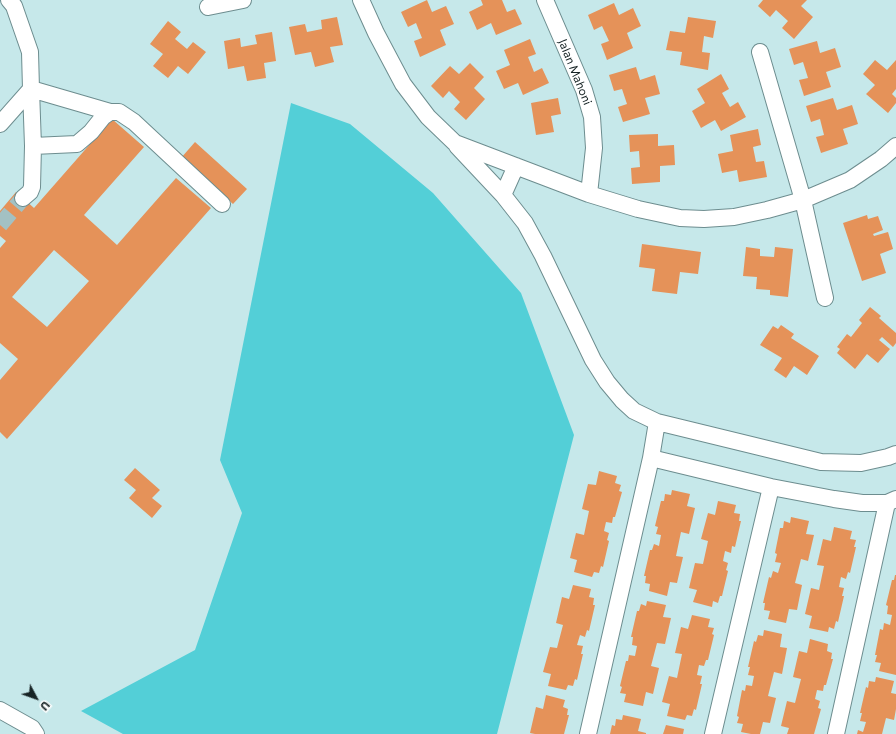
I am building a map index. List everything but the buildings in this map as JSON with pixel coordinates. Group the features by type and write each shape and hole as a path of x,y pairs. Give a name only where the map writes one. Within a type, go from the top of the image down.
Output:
{"street":[{"path":"9,0 14,6 30,52 33,146 32,187 30,192 23,198"},
{"path":"208,7 244,0"},
{"path":"361,0 376,33 403,84 428,117 503,195 525,223 543,256 593,360 607,382 622,400 634,411 657,422 821,462 861,463 896,454"},
{"name":"Jalan Mahoni","path":"545,0 584,90 592,117 594,148 589,194"},
{"path":"760,52 803,200 825,298"},
{"path":"31,89 110,112 118,112 134,122 222,204"},
{"path":"0,124 31,89"},
{"path":"33,146 77,144 91,132 103,117 110,112"},
{"path":"454,143 589,194 638,209 680,218 704,219 734,217 803,200 850,180 881,159 896,146"},
{"path":"503,195 516,166"},
{"path":"588,734 651,458 657,422"},
{"path":"651,458 771,487 862,503 892,501 836,734"},
{"path":"714,734 771,487"},
{"path":"0,710 32,728 36,734"}],"shaded area":[{"path":"291,103 350,124 433,193 521,293 574,435 497,734 123,734 81,711 195,650 242,513 220,460"}],"tunnel":[{"path":"0,225 23,198"}]}
